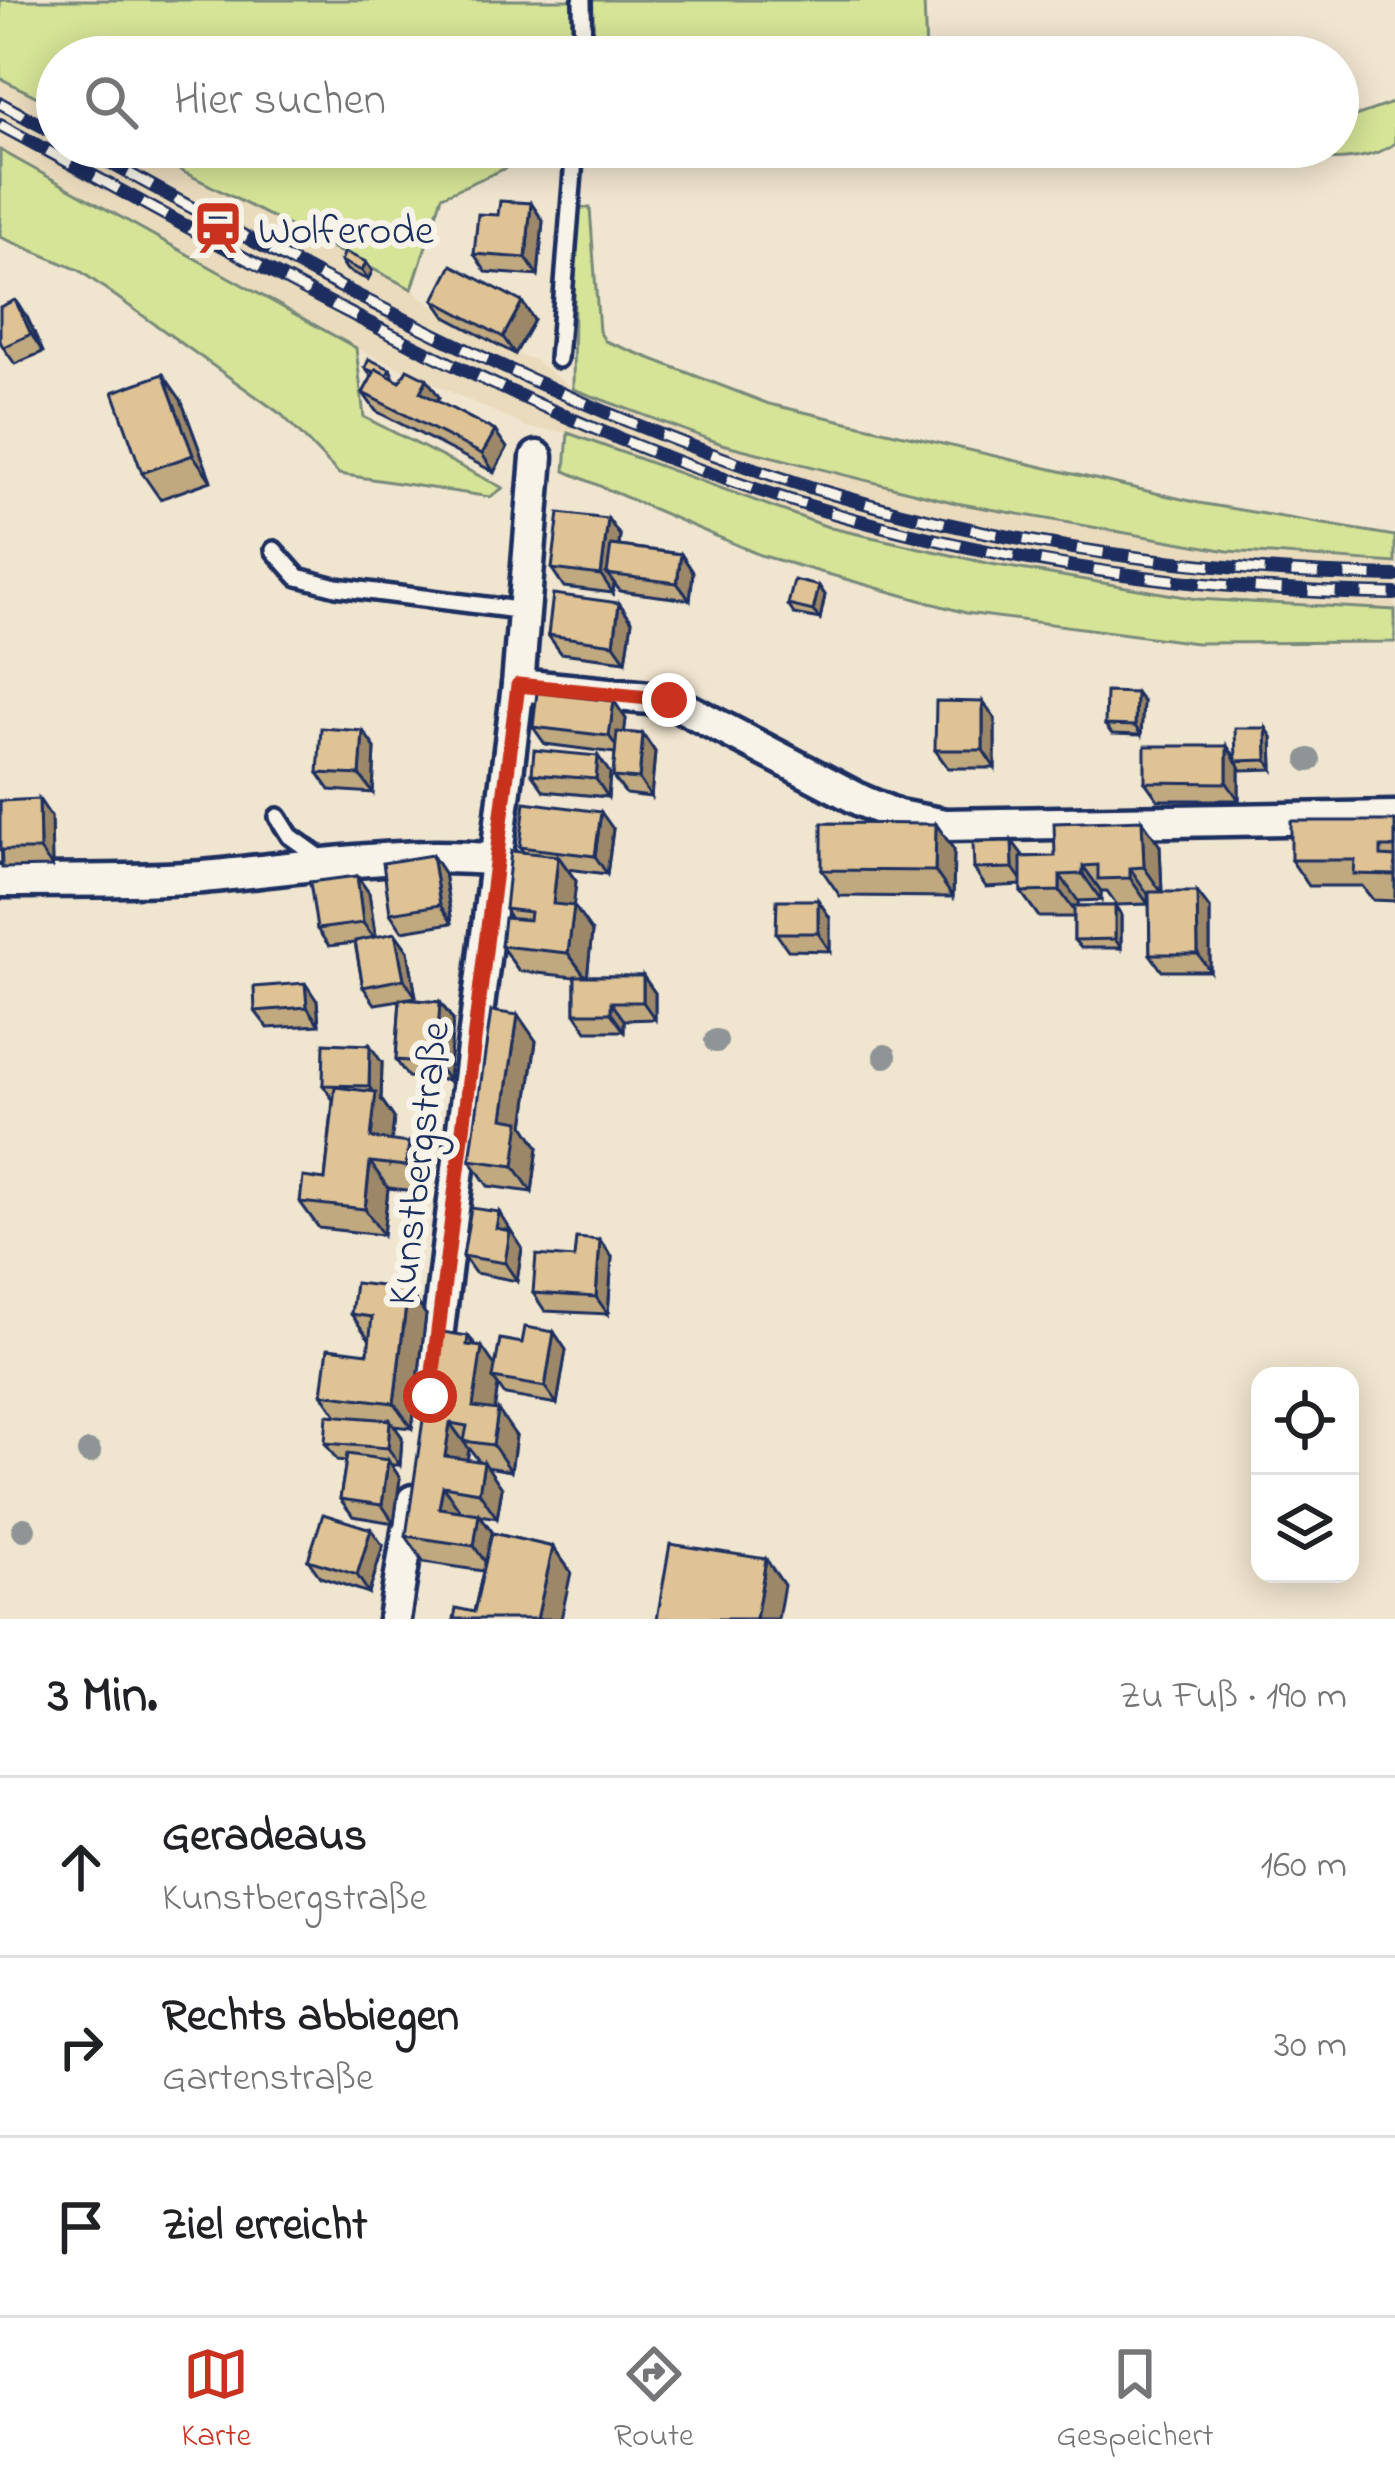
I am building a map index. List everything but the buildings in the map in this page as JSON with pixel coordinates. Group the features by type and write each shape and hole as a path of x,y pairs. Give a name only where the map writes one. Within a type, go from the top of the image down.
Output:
{"street":[{"name":"Kunstbergstraße","path":"430,1396 527,611 537,457"},
{"path":"518,685 669,700 862,801 898,816 946,825 1395,817"},
{"path":"0,881 196,877 378,858 454,855 496,860"},
{"path":"394,1619 419,1463"}],"lane":[{"path":"582,0 583,36"},
{"path":"558,359 573,168"},
{"path":"274,550 298,577 336,587 527,611"},
{"path":"278,817 311,855 337,864"}],"shaded area":[{"path":"0,78 36,96 36,168 176,168 412,289 446,317 533,359 573,389 956,503 1228,551 1395,563 1395,610 1197,599 991,564 831,528 568,433 529,428 356,348 0,150"}],"green space":[{"path":"0,0 924,0 925,36 36,36 36,96 0,78"},
{"path":"1395,102 1395,143 1359,156 1359,115"},
{"path":"0,150 356,348 364,417 503,488 490,497 339,474 282,415 79,270 0,237"},
{"path":"176,168 506,168 442,196 412,289"},
{"path":"575,208 590,208 599,331 605,341 769,404 1199,503 1395,536 1395,563 1228,551 956,503 722,444 573,389"},
{"path":"568,433 831,528 991,564 1197,599 1395,610 1395,642 1196,643 966,613 760,555 565,471"}],"railway":[{"path":"0,103 36,123"},
{"path":"0,125 36,145"},
{"path":"79,168 421,349 595,429 770,494 857,520 1034,560 1213,584 1395,594"},
{"path":"120,168 333,283 504,367 679,442 769,474 922,518 1078,549 1236,568 1395,576"}],"place":[{"name":"Wolferode","path":"218,228"}],"route":[{"path":"430,1396 518,685 669,700"}]}
